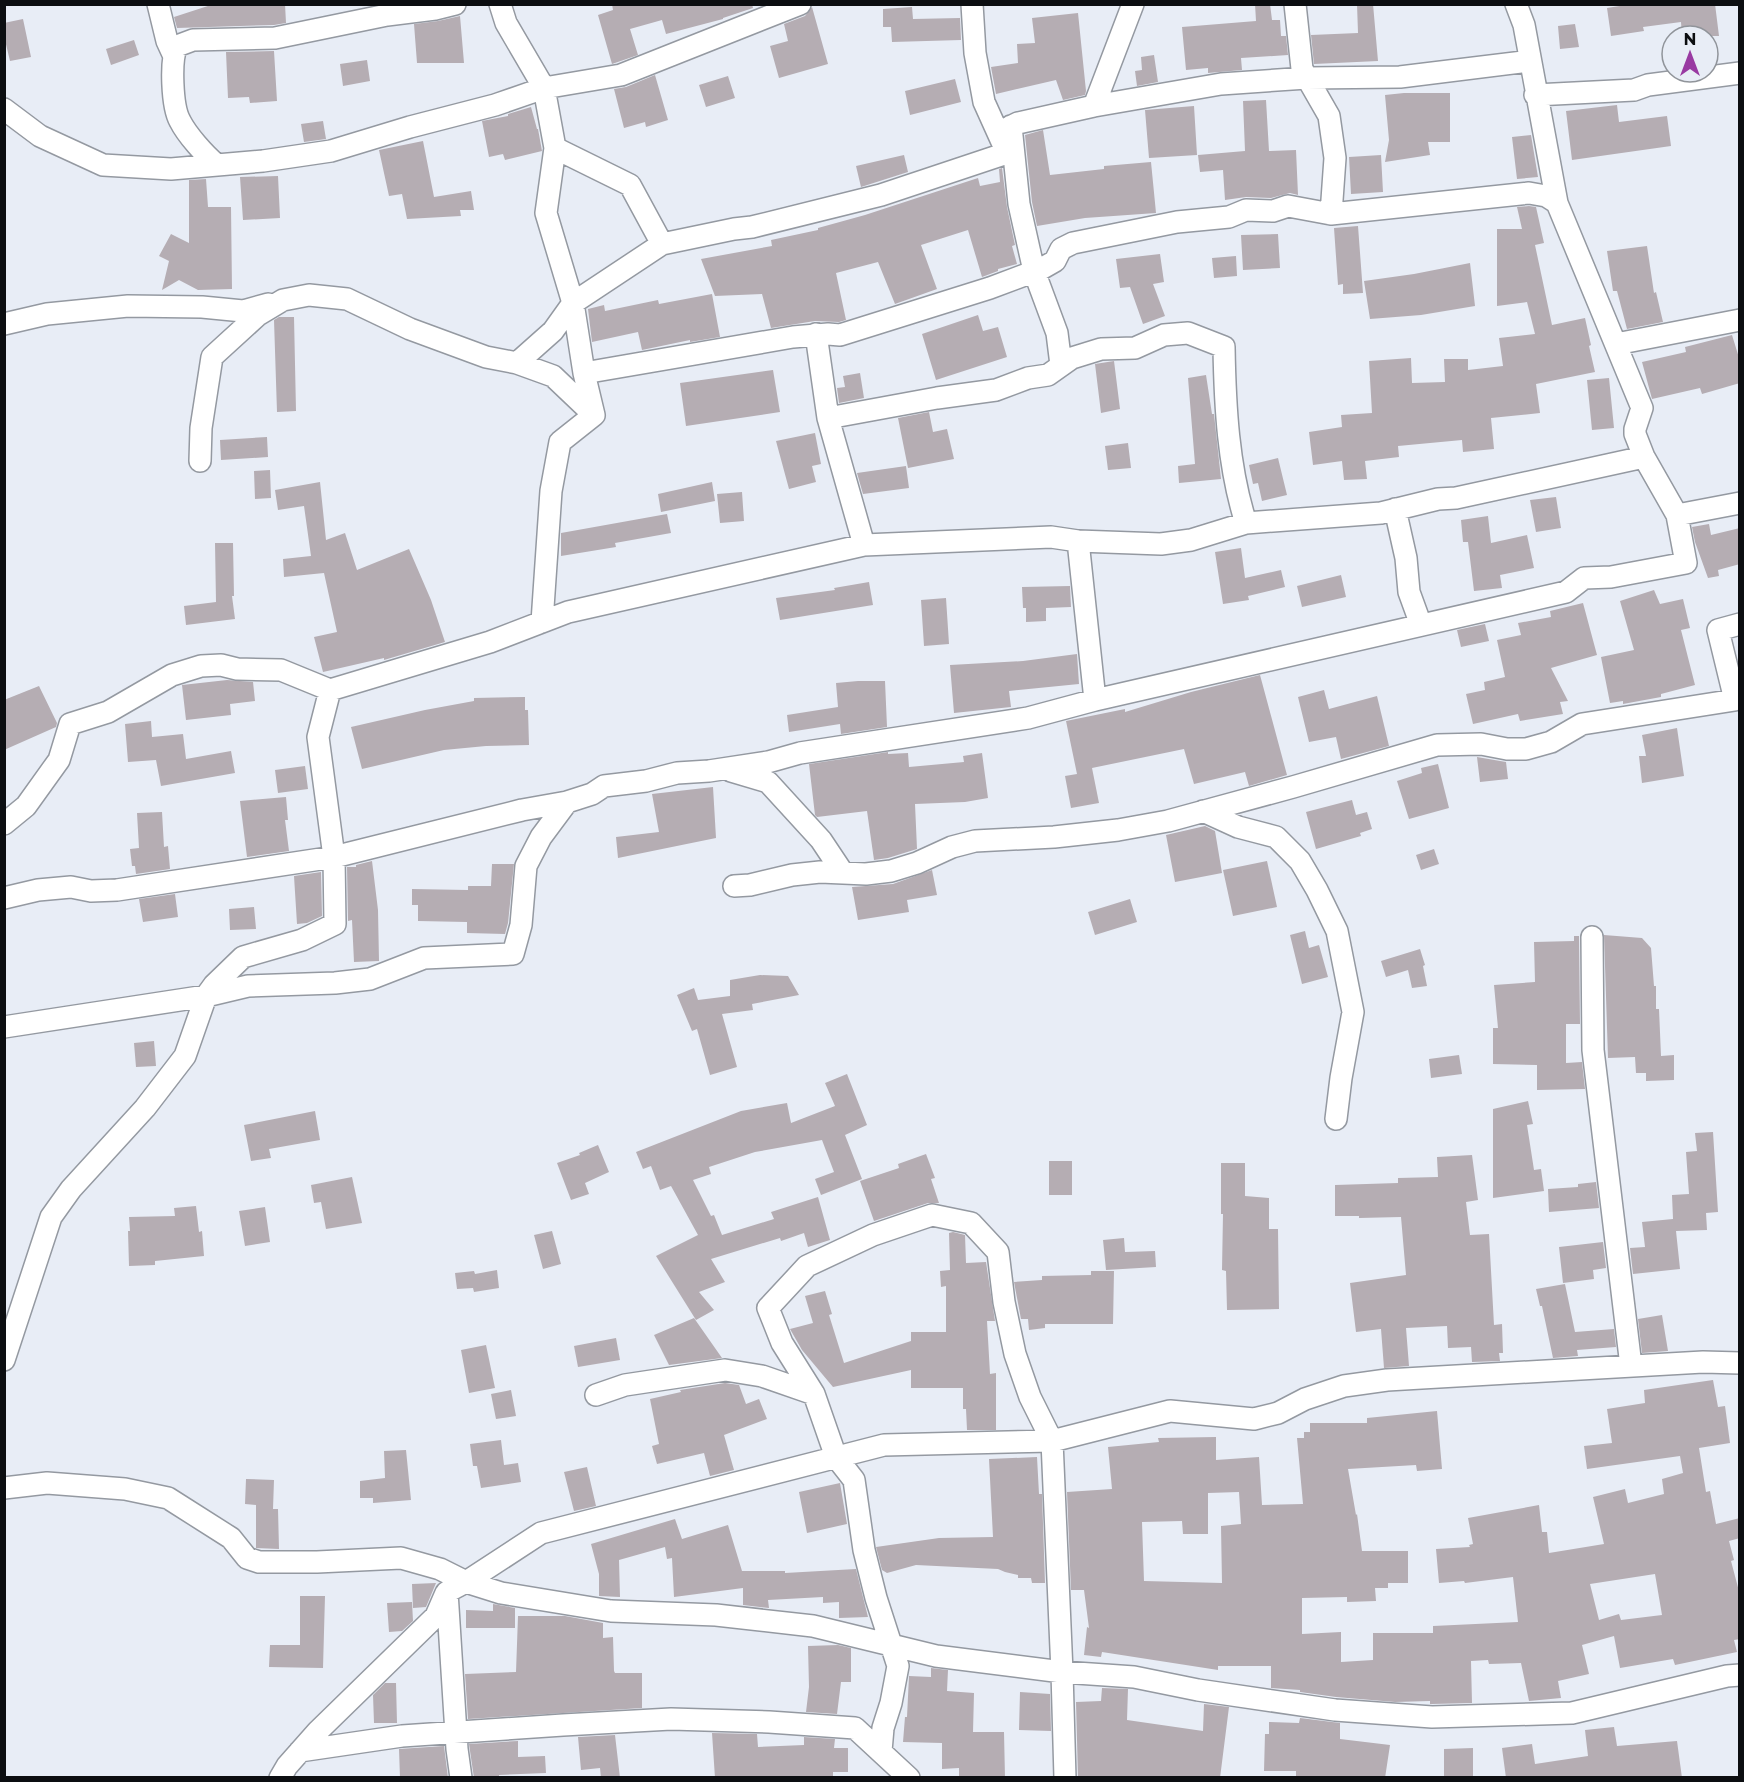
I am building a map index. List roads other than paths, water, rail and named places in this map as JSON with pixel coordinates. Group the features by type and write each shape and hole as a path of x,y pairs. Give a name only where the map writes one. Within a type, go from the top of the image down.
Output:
{"street":[{"path":"158,4 166,41 173,54 175,100 179,121 207,158 217,165"},
{"path":"173,54 177,46 194,40 275,38 387,15 455,4"},
{"path":"500,4 506,23 544,88 555,147 546,213 573,303 584,373 594,415"},
{"path":"4,109 40,136 104,165 171,169 263,161 331,151 495,105 544,88 621,75 800,4"},
{"path":"972,4 975,53 984,102 1007,153"},
{"path":"1094,106 1133,4"},
{"path":"1295,4 1302,69 1329,116 1335,158 1332,214"},
{"path":"4,898 38,890 71,887 91,891 117,890 334,857 522,810 567,802 592,794 604,786 646,781 677,773 725,769 768,762 800,753 1028,718 1095,700 1566,592 1584,578 1611,577 1686,564 1677,515 1644,457 1635,429 1642,408 1557,203 1535,95 1524,25 1516,4"},
{"path":"1007,153 1002,131 1011,126 1094,106 1221,84 1307,78 1400,76 1530,61"},
{"path":"1535,95 1634,90 1648,85 1740,73"},
{"path":"1011,126 1019,204 1034,271 1057,333 1061,365"},
{"path":"555,147 630,185 662,244"},
{"path":"517,363 553,332 573,303 662,244 752,227 881,195 1007,153"},
{"path":"584,373 816,334 840,334 990,288 1034,271 1056,261 1061,249 1073,243 1166,224 1229,217 1246,210 1273,211 1288,206 1332,214 1529,193 1546,196 1557,203"},
{"path":"4,324 47,314 128,306 202,307 243,311 309,295 347,299 410,329 486,357 517,363 553,376 594,415"},
{"path":"200,461 201,428 212,357 258,315 283,300"},
{"path":"1616,344 1739,324"},
{"path":"828,418 937,398 996,390 1028,378 1048,375 1072,358 1101,349 1135,348 1164,335 1188,333 1224,347 1224,396 1239,495 1246,523"},
{"path":"816,334 828,418 864,545"},
{"path":"542,622 551,491 560,442 594,415"},
{"path":"4,824 27,806 59,760 70,724 108,712 172,675 201,666 221,665 237,669 281,670 330,690 490,642 568,612 864,545 1051,537 1078,541 1161,544 1191,540 1246,523 1381,513 1438,499 1456,498 1644,457"},
{"path":"1677,515 1740,503"},
{"path":"1395,509 1406,558 1409,592 1421,625"},
{"path":"1078,541 1095,700"},
{"path":"734,886 820,872 866,874 891,871 918,863 952,847 975,841 1054,837 1118,830 1203,811 1437,745 1481,744 1507,750 1526,750 1551,742 1582,723 1735,700 1718,630 1740,624"},
{"path":"4,1360 51,1217 71,1189 145,1108 185,1056 206,996 214,985 243,957 302,940 335,924 334,857 318,737 330,690"},
{"path":"725,769 768,782 821,840 843,873"},
{"path":"4,1027 206,996 248,986 335,983 370,979 424,958 513,954 521,925 526,866 541,837 567,802"},
{"path":"1203,811 1238,827 1276,837 1300,861 1337,931 1353,1012 1336,1119"},
{"path":"1592,937 1593,1050 1631,1366"},
{"path":"881,1751 883,1728 891,1703 898,1666 864,1550 854,1480 836,1457 814,1394 782,1343 768,1308 807,1266 873,1235 933,1215 971,1223 998,1252 1004,1302 1015,1354 1030,1397 1052,1440 1065,1778"},
{"path":"280,1778 287,1766 318,1731 436,1616 447,1592 541,1533 884,1445 1052,1440 1170,1411 1254,1419 1278,1413 1305,1399 1344,1386 1387,1380 1702,1362 1740,1363"},
{"path":"596,1395 625,1385 725,1370 762,1376 814,1394"},
{"path":"4,1488 47,1483 125,1489 168,1498 231,1538 247,1558 258,1562 401,1558 440,1569 466,1582 501,1593 611,1611 716,1615 813,1626 936,1656 1062,1672 1134,1677 1198,1690 1335,1710 1432,1717 1572,1713 1736,1673"},
{"path":"447,1592 461,1778"},
{"path":"300,1751 402,1736 456,1731 671,1719 769,1722 855,1728 909,1778"}]}
